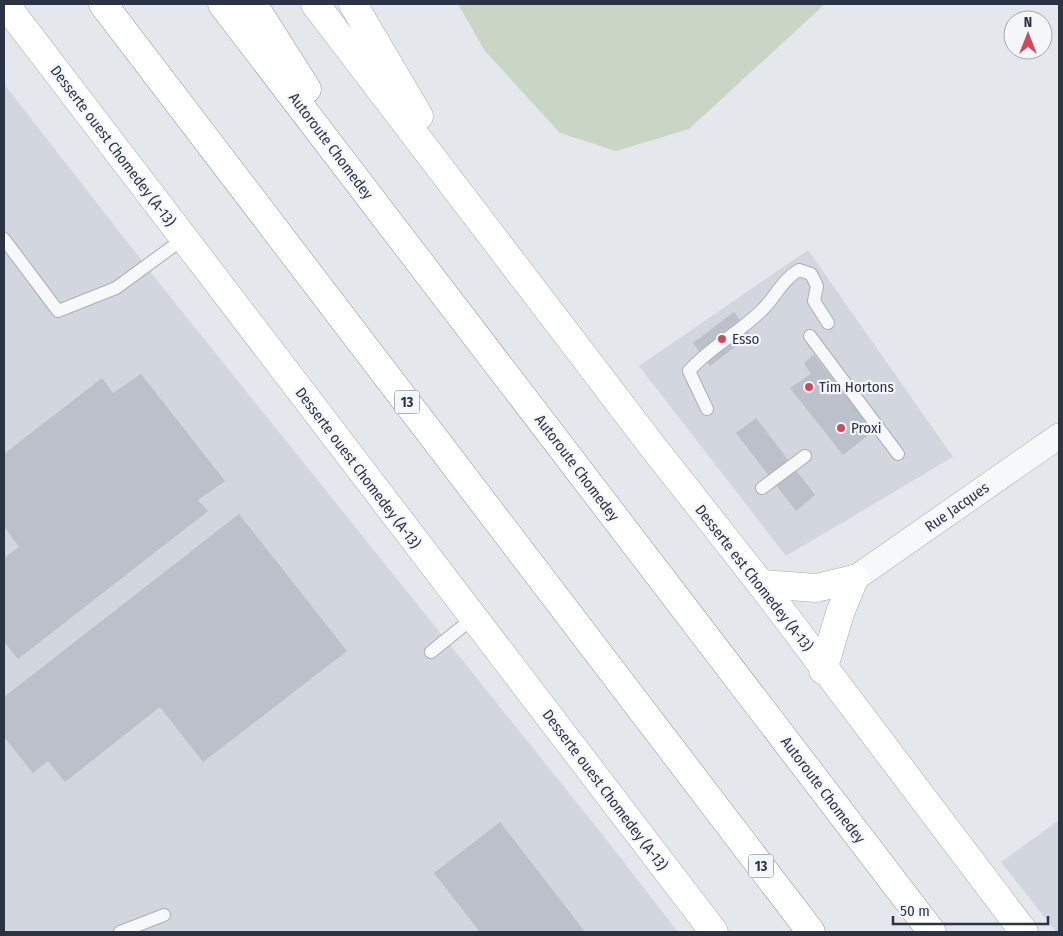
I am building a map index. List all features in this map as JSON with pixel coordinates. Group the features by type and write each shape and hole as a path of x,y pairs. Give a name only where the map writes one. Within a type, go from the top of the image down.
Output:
{"main road":[{"name":"Desserte ouest Chomedey (A-13)","path":"5,4 714,932"},
{"name":"13","path":"103,4 811,932"},
{"name":"Autoroute Chomedey","path":"222,4 932,932"},
{"path":"253,4 407,247"},
{"path":"315,4 484,225"},
{"path":"353,4 484,225"},
{"name":"Desserte est Chomedey (A-13)","path":"484,225 734,553 761,584 824,670 1024,932"},
{"path":"761,584 816,588 854,579"},
{"path":"824,670 840,612 854,579"}],"street":[{"name":"Rue Jacques","path":"854,579 1059,436"}],"lane":[{"path":"4,239 58,310 116,288 183,239"},
{"path":"707,410 690,371 703,356 763,310 789,276 799,270 811,274 817,286 814,301 828,323"},
{"path":"810,336 898,454"},
{"path":"762,488 805,456"},
{"path":"431,652 473,618"},
{"path":"120,932 164,914"}],"shaded area":[{"path":"4,84 160,284 602,834 678,932 4,932"},
{"path":"808,250 953,457 786,556 639,366"},
{"path":"1059,820 1059,932 1056,932 1001,862"}],"green space":[{"path":"458,4 825,4 689,129 616,151 560,133 485,51"}],"building":[{"name":"Esso","path":"734,312 751,335 710,366 693,343"},
{"path":"814,355 874,431 843,455 790,388 811,374 804,363"},
{"path":"141,374 225,481 198,500 208,511 18,659 4,642 4,558 19,547 4,526 4,454 102,378 113,393"},
{"path":"756,418 815,495 796,511 736,433"},
{"path":"239,514 347,651 203,762 160,707 65,782 48,761 33,773 4,737 4,697"},
{"path":"500,822 585,932 480,932 434,873"}],"place":[{"name":"Esso","path":"722,339"},
{"name":"Tim Hortons","path":"809,387"},
{"name":"Proxi","path":"841,428"}]}
